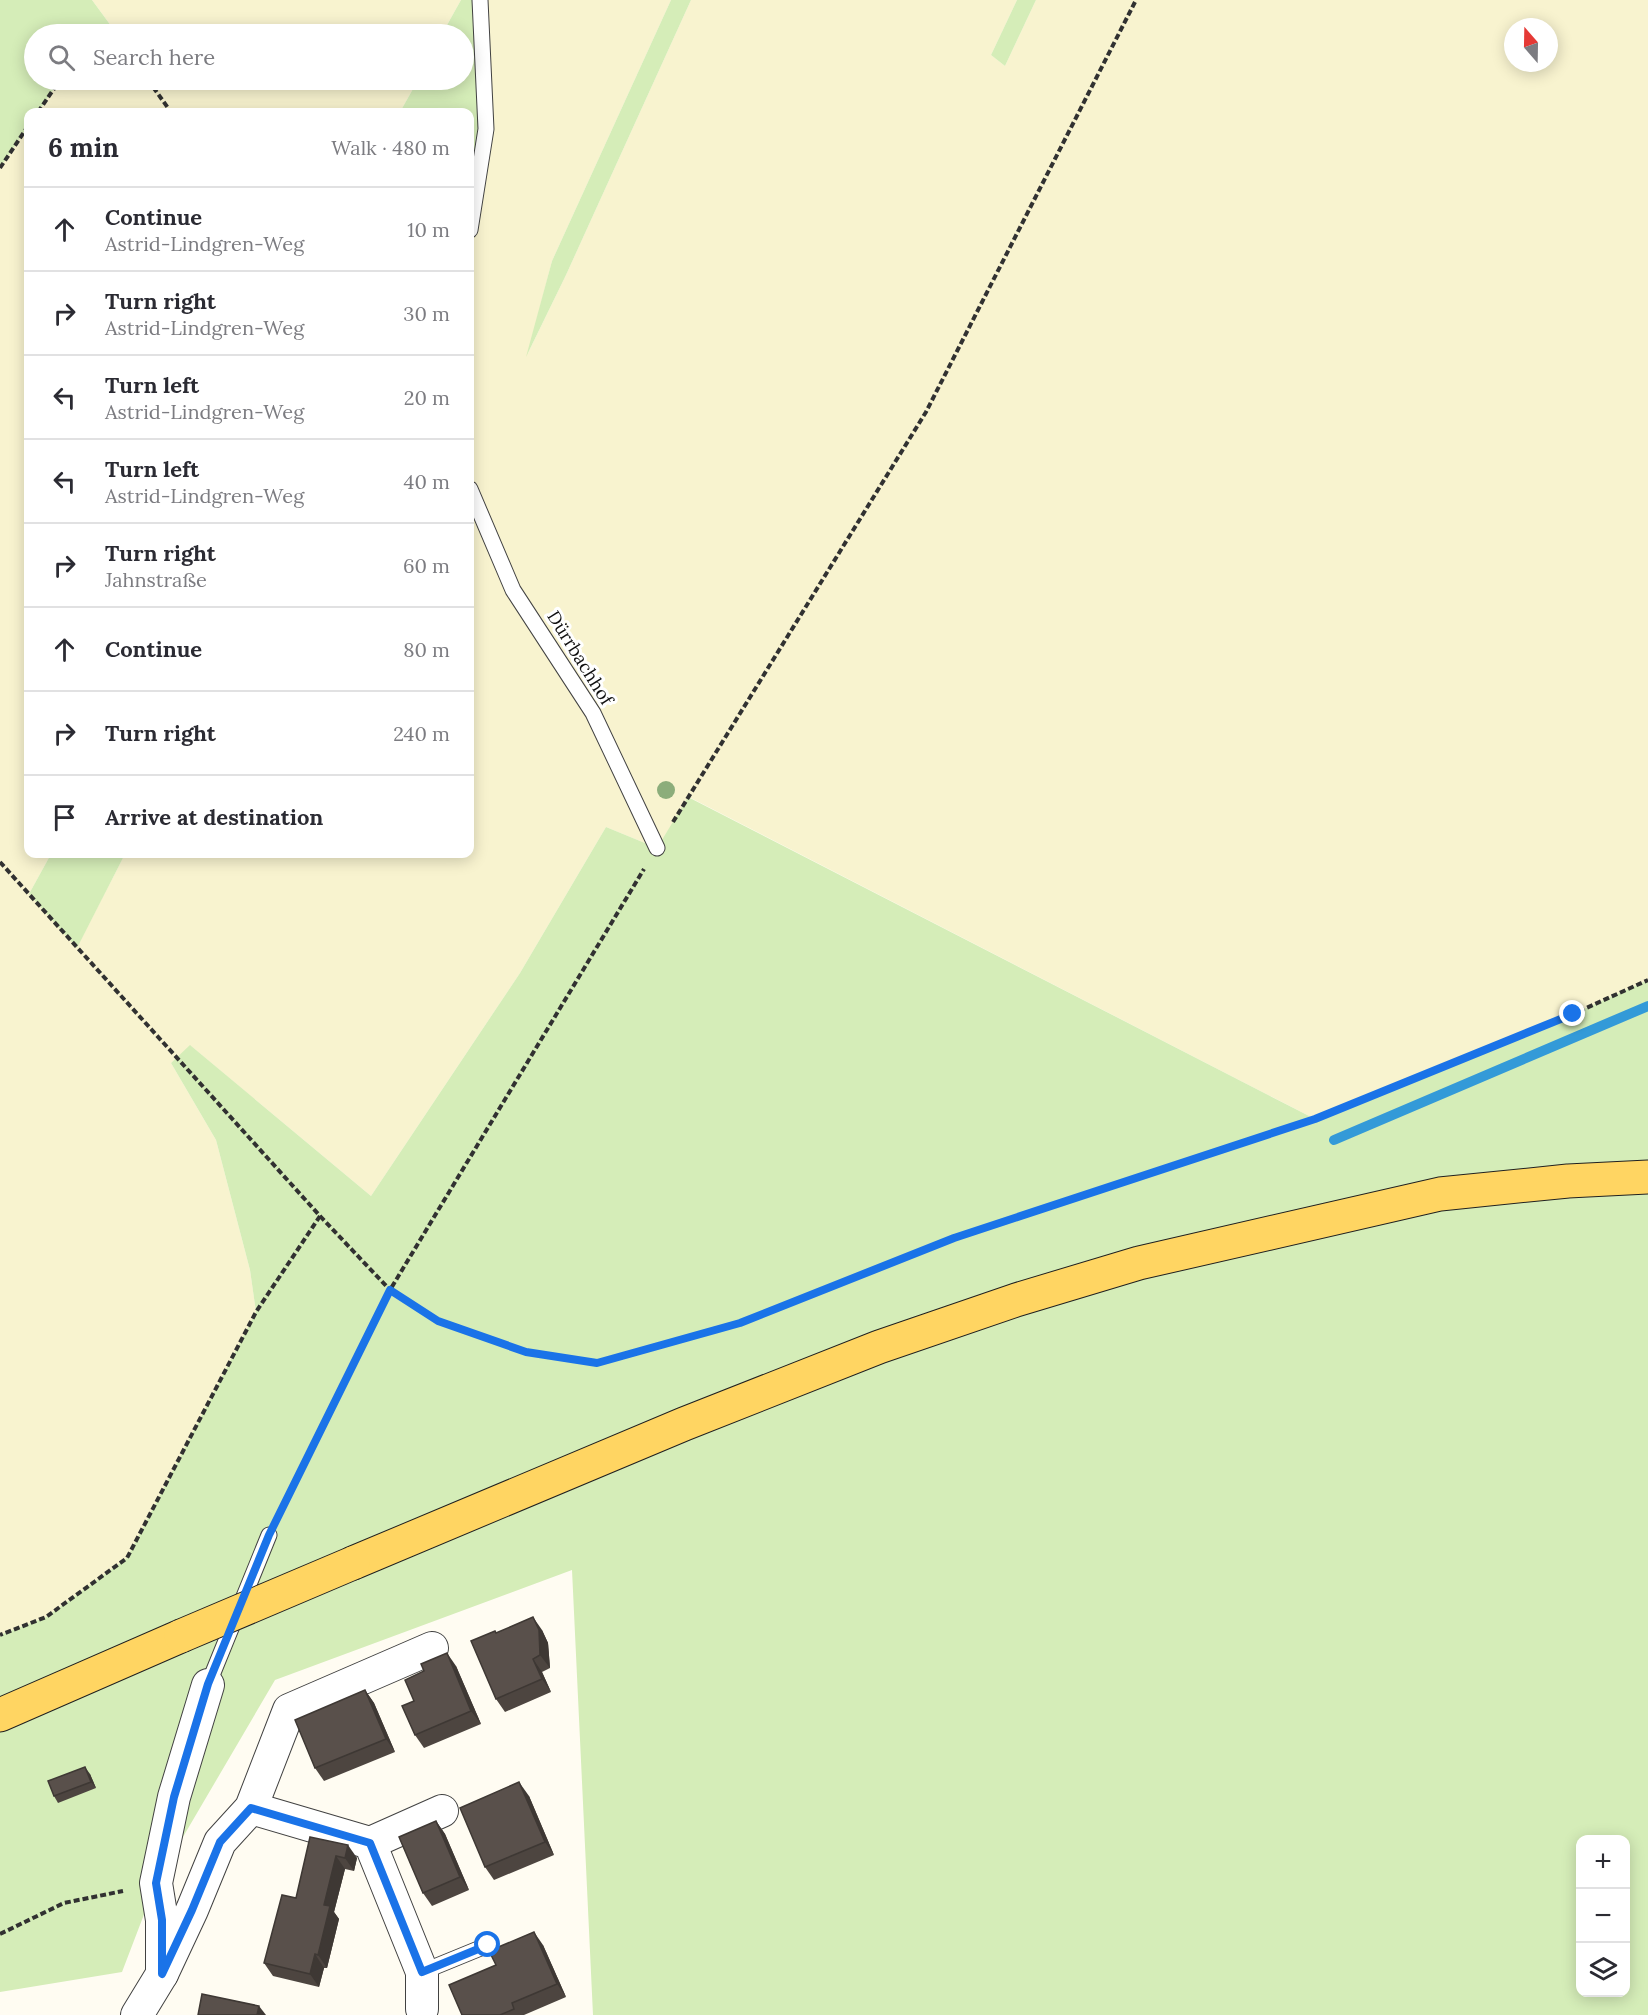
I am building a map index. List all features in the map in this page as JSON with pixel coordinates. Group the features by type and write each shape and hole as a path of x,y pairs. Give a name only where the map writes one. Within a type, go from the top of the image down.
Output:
{"main road":[{"path":"0,1715 181,1636 684,1424 879,1347 1016,1300 1139,1263 1440,1194 1568,1181 1648,1177"}],"street":[{"path":"137,2015 162,1974 220,1842 251,1808 289,1710 432,1648"},
{"path":"162,1974 162,1920 156,1883 174,1797 208,1684"},
{"path":"251,1808 370,1843 442,1811"},
{"path":"370,1843 422,1972 422,2008"}],"lane":[{"path":"474,205 486,129 480,0"},
{"name":"Dürrbachhof","path":"474,498 513,590 592,713 657,848"},
{"path":"208,1684 269,1535"},
{"path":"422,1972 488,1945"}],"path":[{"path":"269,1535 390,1290 657,848 926,412 1136,0"},
{"path":"41,108 53,90"},
{"path":"155,90 168,108"},
{"path":"0,168 24,132"},
{"path":"0,862 320,1216 390,1290 438,1321 460,1329 526,1352 597,1363 740,1323 954,1238 1315,1119 1573,1014 1648,980"},
{"path":"0,1635 46,1617 127,1558 256,1312 320,1216"},
{"path":"0,1934 64,1903 156,1883"}],"shaded area":[{"path":"92,0 461,0 448,24 110,24"},
{"path":"480,0 671,0 552,261 528,353 566,275 691,0 1017,0 991,55 1005,66 1036,0 1648,0 1648,980 1573,1014 1315,1119 689,797 657,848 606,827 520,973 371,1196 191,1046 171,1063 216,1140 250,1270 256,1312 127,1558 46,1617 0,1635 0,168 24,132 24,858 49,858 29,894 77,947 123,858 474,858 474,138"},
{"path":"53,90 412,90 402,108 41,108"}],"green space":[{"path":"0,0 92,0 110,24 24,24 24,90 53,90 41,108 24,108 24,132 0,168"},
{"path":"461,0 480,0 486,129 474,205 474,108 402,108 412,90 474,90 474,24 448,24"},
{"path":"671,0 691,0 566,275 526,357 552,261"},
{"path":"1017,0 1036,0 1005,66 991,55"},
{"path":"688,797 1315,1119 1573,1014 1648,980 1648,2015 593,2015 572,1570 275,1680 156,1883 122,1972 0,1992 0,1635 46,1617 127,1558 256,1312 250,1270 216,1140 171,1063 190,1045 371,1196 520,973 606,827 657,848"},
{"path":"49,858 123,858 77,948 29,894"}],"building":[{"path":"533,1617 539,1630 540,1655 533,1659 542,1679 496,1699 471,1641"},
{"path":"447,1653 471,1711 415,1735 402,1706 414,1701 405,1680 424,1671 421,1664"},
{"path":"365,1690 386,1739 315,1768 295,1720"},
{"path":"85,1767 91,1782 54,1796 48,1781"},
{"path":"519,1782 545,1842 485,1867 460,1808"},
{"path":"436,1821 460,1877 423,1893 399,1837"},
{"path":"310,1837 348,1845 345,1858 336,1856 324,1905 330,1906 318,1955 315,1954 310,1974 264,1963 282,1895 296,1898"},
{"path":"534,1932 557,1984 512,2003 514,2009 500,2015 462,2015 449,1985 496,1965 489,1951"},
{"path":"202,1994 259,2006 257,2015 198,2015"}],"waterway":[{"path":"1334,1140 1648,1006"}],"route":[{"path":"488,1945 422,1972 370,1843 251,1808 220,1842 162,1974 162,1920 156,1883 174,1797 208,1684 269,1535 390,1290 438,1321 526,1352 597,1363 740,1323 954,1238 1315,1119 1573,1014"}]}
